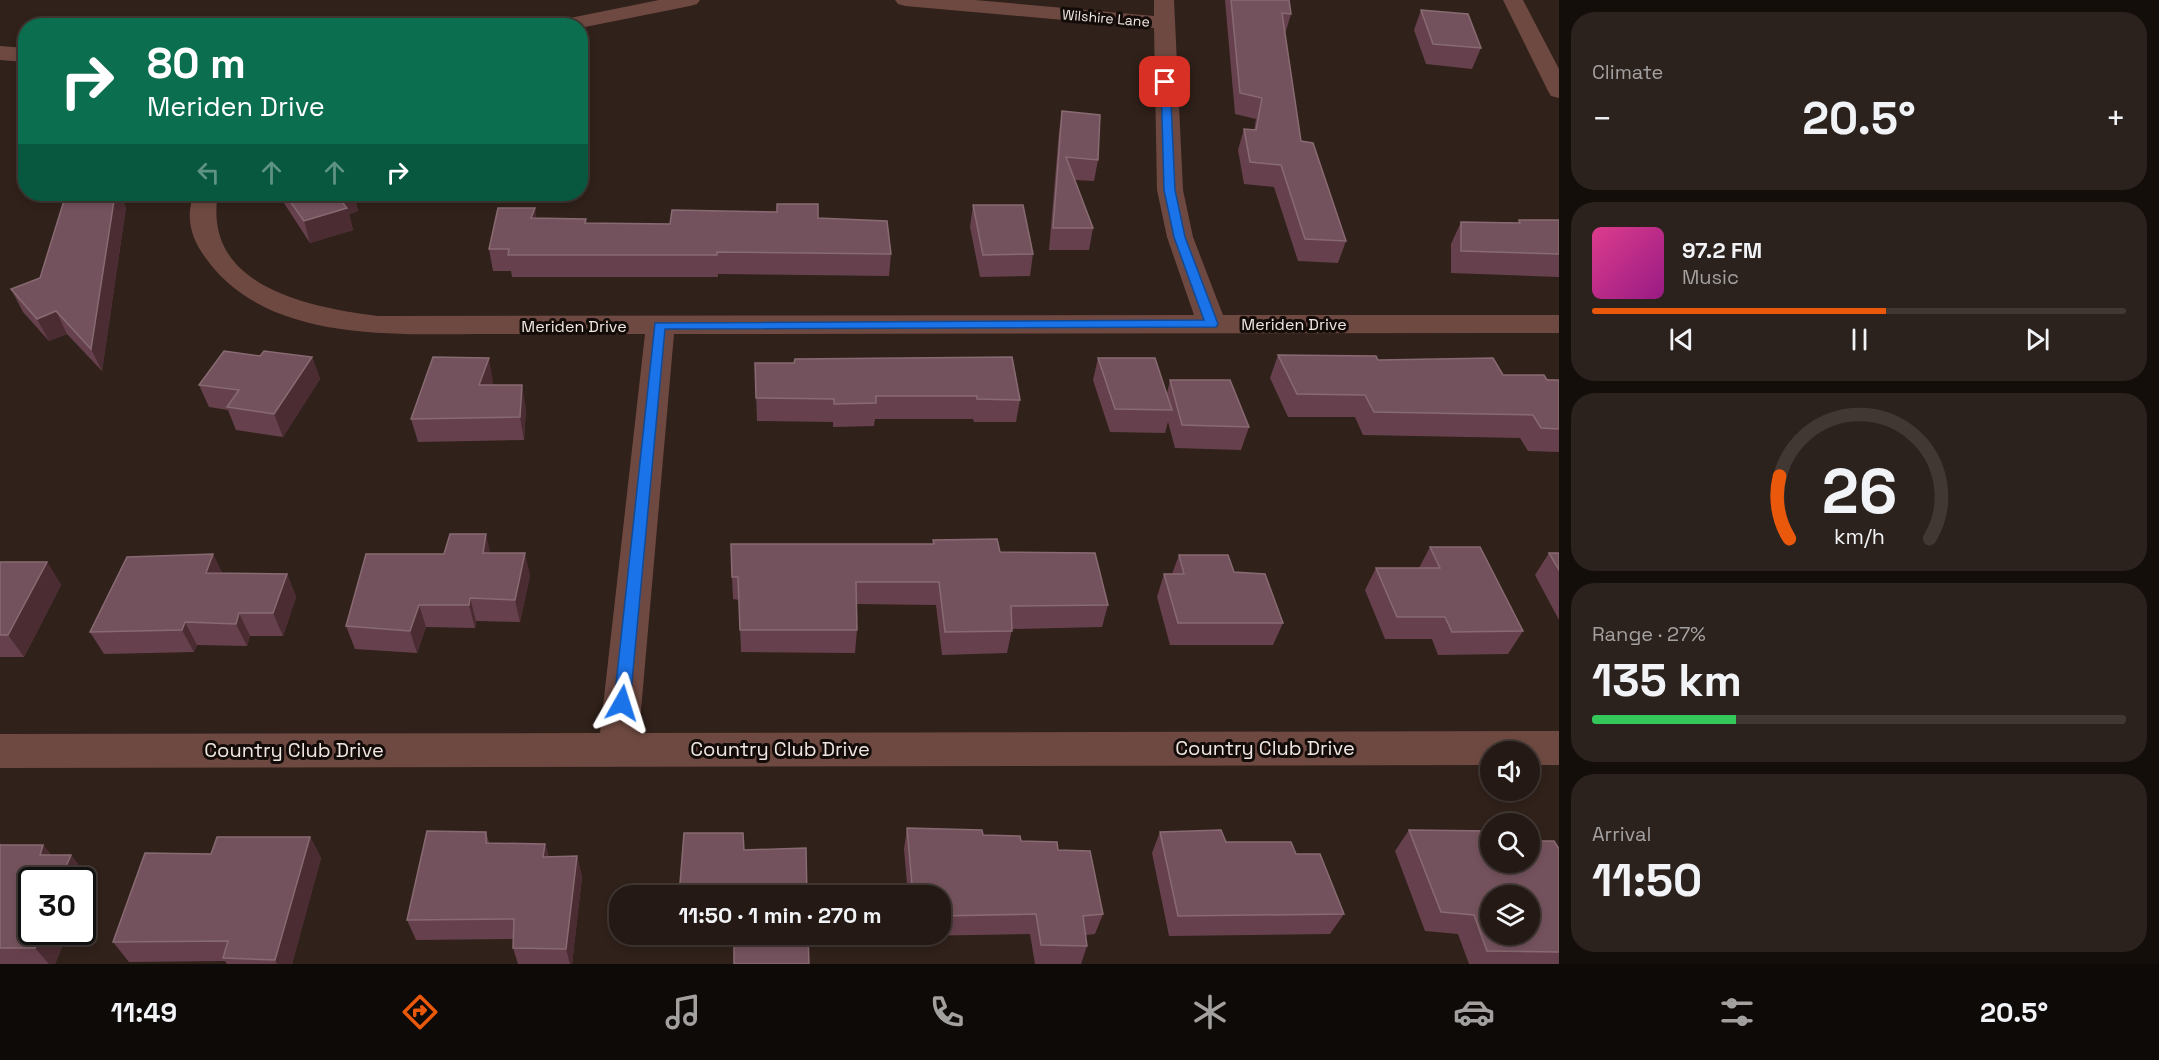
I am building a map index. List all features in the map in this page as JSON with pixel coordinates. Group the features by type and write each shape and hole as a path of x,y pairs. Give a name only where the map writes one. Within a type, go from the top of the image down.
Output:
{"street":[{"path":"588,20 690,0"},
{"name":"Wilshire Lane","path":"905,0 1164,11"},
{"path":"1513,0 1559,91"},
{"path":"1164,11 1170,190 1180,237 1212,324"},
{"path":"0,53 18,54"},
{"name":"Meriden Drive","path":"204,201 202,223 207,240 219,261 237,280 265,298 296,310 336,320 378,325 1559,324"},
{"path":"618,750 660,326"},
{"name":"Country Club Drive","path":"0,751 1559,748"}],"building":[{"path":"1231,0 1289,0 1291,14 1282,13 1301,141 1313,143 1346,241 1305,239 1281,165 1250,162 1244,129 1256,130 1262,98 1240,93"},
{"path":"1421,10 1468,14 1481,48 1433,44"},
{"path":"1062,111 1100,115 1098,160 1066,157 1093,228 1053,228"},
{"path":"64,201 114,201 91,349 56,311 37,319 11,289 40,278"},
{"path":"290,201 342,201 347,208 304,221"},
{"path":"777,204 818,204 818,218 887,221 891,254 717,252 717,255 508,255 509,249 489,249 498,208 535,208 531,218 586,219 585,223 670,224 672,210 777,212"},
{"path":"973,205 1023,205 1033,254 983,255"},
{"path":"1519,220 1559,220 1559,254 1461,251 1461,222 1520,223"},
{"path":"224,351 260,356 264,351 312,357 274,414 227,407 239,390 199,385"},
{"path":"1278,355 1376,356 1378,360 1493,358 1503,375 1544,375 1547,380 1559,380 1559,429 1541,428 1533,415 1374,412 1365,395 1297,394"},
{"path":"433,357 489,358 479,385 522,385 520,417 411,419"},
{"path":"1012,357 1020,400 977,399 977,396 876,396 876,403 834,404 834,399 756,398 755,363 794,363 795,359"},
{"path":"1098,358 1155,358 1172,410 1115,409"},
{"path":"1170,380 1230,380 1249,427 1182,425"},
{"path":"450,534 486,534 483,553 525,553 515,600 470,598 469,605 419,605 410,631 346,626 366,554 444,554"},
{"path":"997,539 1000,552 1095,553 1108,605 1011,606 1012,631 945,632 939,582 856,582 857,630 740,630 738,577 732,577 731,544 934,544 933,540"},
{"path":"1430,547 1480,547 1523,631 1452,632 1445,617 1397,617 1376,568 1440,568"},
{"path":"1549,553 1559,553 1559,570"},
{"path":"213,554 206,573 287,574 273,613 239,613 236,624 185,622 182,630 90,632 127,557"},
{"path":"1179,555 1228,555 1234,572 1265,574 1283,623 1178,623 1164,574 1184,574"},
{"path":"0,562 47,562 8,635 0,635"},
{"path":"907,828 982,830 983,835 1020,836 1021,841 1057,842 1058,850 1090,851 1103,914 1083,916 1087,946 1041,945 1036,914 951,916 951,885 912,885"},
{"path":"1221,830 1226,842 1291,842 1296,854 1320,854 1344,914 1178,916 1160,832"},
{"path":"1409,830 1480,831 1480,873 1540,873 1540,841 1554,841 1559,849 1559,952 1487,951 1485,945 1540,945 1540,885 1480,885 1480,932 1474,915 1441,912"},
{"path":"427,831 486,832 486,843 545,844 543,857 577,856 566,949 513,948 514,919 407,920"},
{"path":"684,833 743,833 744,850 806,848 807,885 680,885"},
{"path":"217,837 310,837 275,960 223,958 228,941 113,942 145,853 211,854"},
{"path":"0,845 43,845 40,855 71,855 66,867 18,867 18,945 36,945 35,948 0,948"},
{"path":"734,945 808,945 809,964 734,964"}],"route":[{"path":"622,703 660,326 1212,324 1180,237 1174,212 1167,159 1165,82"}]}
